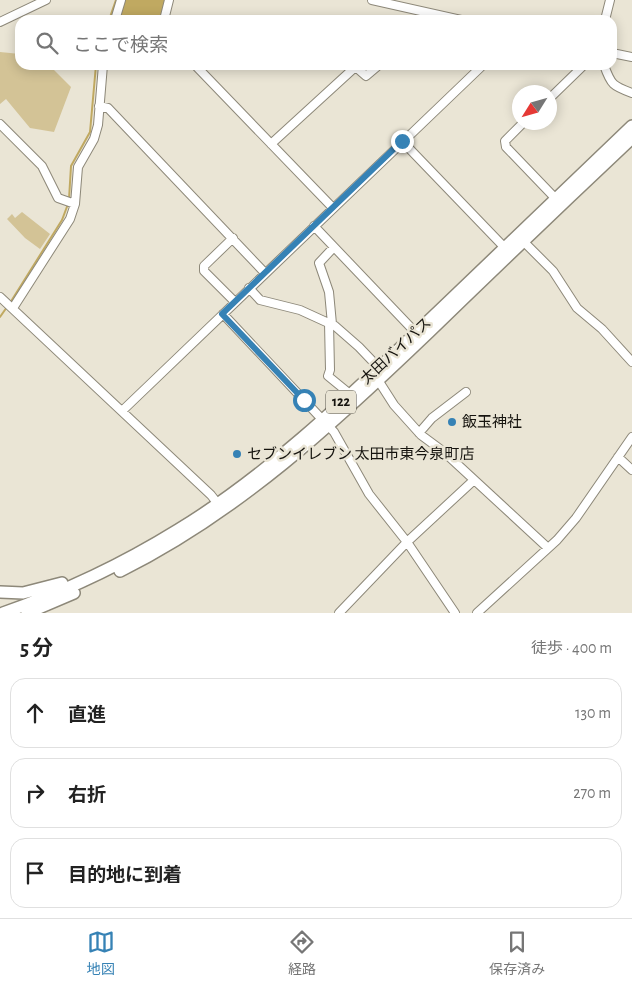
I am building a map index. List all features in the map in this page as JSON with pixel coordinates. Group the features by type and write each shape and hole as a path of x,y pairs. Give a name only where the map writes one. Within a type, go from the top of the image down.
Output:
{"highway":[{"name":"太田バイパス","path":"3,613 58,592 128,558 178,530 218,504 326,422 350,394 378,374 416,333 632,126"},
{"name":"太田バイパス","path":"28,613 132,565 181,538 278,469 326,422 523,242 632,138"},
{"path":"0,592 23,593 43,589 76,577 118,558 128,558"},
{"path":"40,613 55,602"}],"street":[{"path":"0,22 46,0"},
{"path":"117,15 121,0"},
{"path":"165,15 169,0"},
{"path":"372,0 438,15"},
{"path":"606,15 610,0"},
{"path":"617,54 632,57"},
{"path":"103,70 94,138 78,167 66,230 7,303 211,495 218,504"},
{"path":"200,70 333,208"},
{"path":"271,144 353,70"},
{"path":"359,70 366,76 373,70"},
{"path":"122,411 478,70"},
{"path":"557,91 579,70"},
{"path":"606,70 613,85 618,89 632,93"},
{"path":"99,106 108,108 265,273"},
{"path":"0,124 42,166 54,193 70,203"},
{"path":"516,130 505,141 506,147 556,199"},
{"path":"402,141 505,248"},
{"path":"314,226 416,333"},
{"path":"233,238 204,266 204,271 235,302"},
{"path":"523,242 553,271 577,308 602,329 632,362"},
{"path":"334,247 319,263 329,292 330,370 328,376 350,394"},
{"path":"249,288 260,300 300,310 330,324 359,347 378,374 394,405 419,433 474,480 548,548"},
{"path":"222,314 326,422 343,446 369,494 407,542 455,613"},
{"path":"419,433 432,418 466,392"},
{"path":"477,613 548,548 576,518 632,437"},
{"path":"618,457 632,470"},
{"path":"339,613 407,542 474,480"}],"shaded area":[{"path":"124,0 165,0 162,15 120,15"},
{"path":"0,52 15,54 15,70 54,70 71,87 54,132 30,128 6,99 0,104"},
{"path":"22,212 50,234 40,249 25,238 7,219 12,214 15,218"}],"waterway":[{"path":"111,15 116,0"},
{"path":"69,199 71,166 90,132 96,70"},
{"path":"10,303 62,220 68,204"},
{"path":"0,317 7,307"}],"place":[{"name":"飯玉神社","path":"452,422"},
{"name":"セブンイレブン 太田市東今泉町店","path":"237,454"}],"route":[{"path":"304,400 222,314 402,141"}]}
